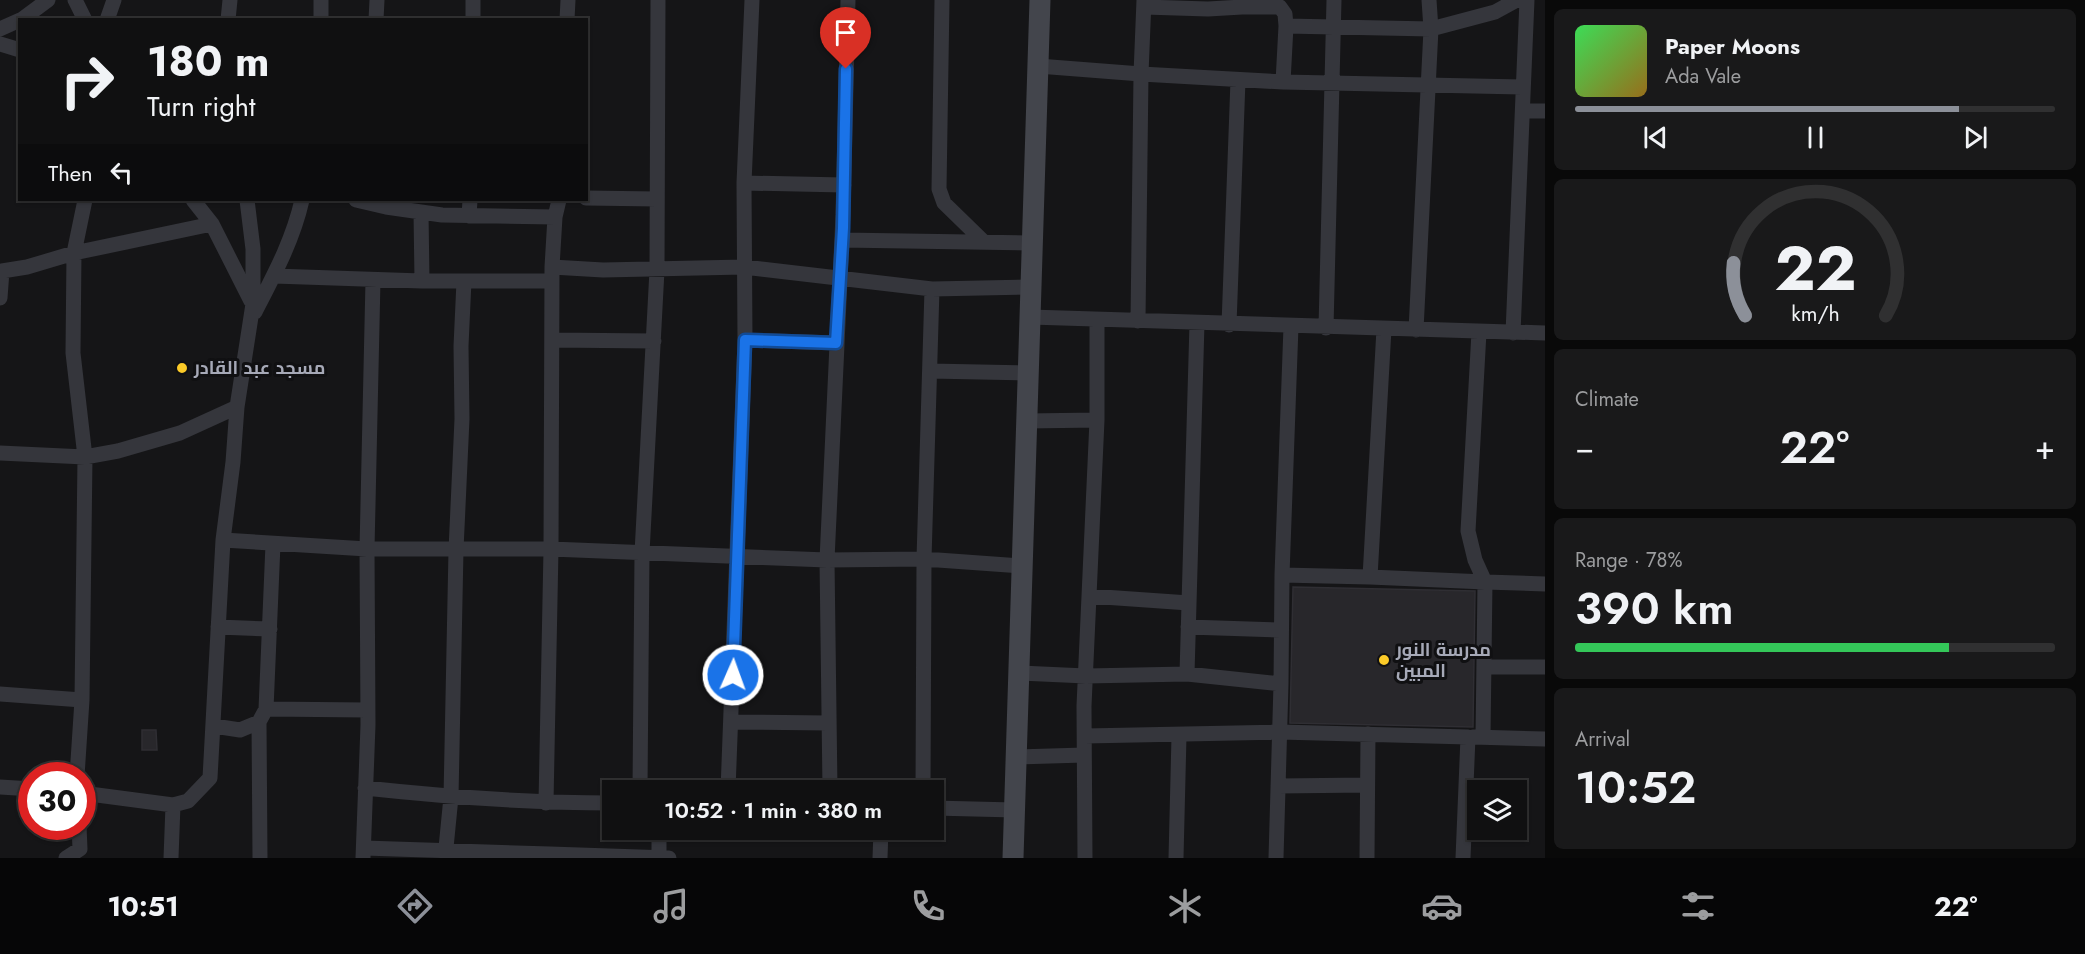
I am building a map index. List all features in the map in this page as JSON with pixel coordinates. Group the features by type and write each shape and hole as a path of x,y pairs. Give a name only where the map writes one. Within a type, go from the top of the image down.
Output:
{"street":[{"path":"23,18 48,0"},
{"path":"75,0 84,18"},
{"path":"107,0 107,18"},
{"path":"107,18 114,0"},
{"path":"228,18 230,0"},
{"path":"321,0 321,18"},
{"path":"376,18 377,0"},
{"path":"473,0 473,18"},
{"path":"567,18 568,0"},
{"path":"640,780 642,553 657,270 658,0"},
{"path":"729,780 745,340 744,183 752,0"},
{"path":"830,780 827,560 836,343 841,279 848,0"},
{"path":"942,0 939,189 944,203 983,241"},
{"path":"1013,858 1040,0"},
{"path":"1326,328 1334,0"},
{"path":"1416,330 1430,85 1429,0"},
{"path":"1286,26 1431,29 1495,12 1517,0"},
{"path":"1513,333 1527,0"},
{"path":"1138,321 1141,42 1144,3 1208,9 1242,3 1280,7 1285,14 1286,26 1283,82"},
{"path":"0,29 18,21"},
{"path":"0,44 18,49"},
{"path":"1038,66 1283,82 1522,87"},
{"path":"1229,325 1238,80"},
{"path":"1523,111 1545,111"},
{"path":"744,183 844,185"},
{"path":"588,198 657,200"},
{"path":"78,762 82,700 85,458 73,353 74,253 85,201"},
{"path":"194,201 212,224 252,312"},
{"path":"96,795 173,805 188,801 210,778 223,540 237,407 252,312 253,249 247,201"},
{"path":"252,312 285,255 302,201"},
{"path":"360,201 421,212 470,216 555,217"},
{"path":"470,201 470,216"},
{"path":"546,803 551,549 552,274 555,217 559,201"},
{"path":"421,212 422,281"},
{"path":"0,298 1,271 212,224"},
{"path":"842,240 1032,243"},
{"path":"274,276 464,281 603,270 744,267 932,289 1031,287"},
{"path":"373,280 363,853 669,858"},
{"path":"445,854 451,797 464,281"},
{"path":"923,780 924,559 932,289"},
{"path":"1030,317 1097,321 1545,333"},
{"path":"1085,858 1084,756 1097,420 1097,321"},
{"path":"1187,674 1197,323"},
{"path":"1276,858 1282,575 1291,326"},
{"path":"1370,577 1384,329"},
{"path":"1463,858 1475,737 1485,667 1485,582 1475,560 1468,531 1479,332"},
{"path":"552,340 654,340"},
{"path":"745,340 836,343"},
{"path":"930,371 1028,373"},
{"path":"0,453 85,458 154,442 197,426 237,407"},
{"path":"1027,421 1097,420"},
{"path":"223,540 367,549 551,549 827,560 924,559 1023,566"},
{"path":"260,858 263,715 270,629 273,544"},
{"path":"1282,575 1545,584"},
{"path":"1089,596 1189,603"},
{"path":"218,627 270,629"},
{"path":"1188,627 1281,630"},
{"path":"1485,667 1545,667"},
{"path":"1020,673 1086,676 1187,674 1281,684"},
{"path":"0,694 82,700"},
{"path":"214,726 240,730 263,715 367,710"},
{"path":"731,722 828,723"},
{"path":"1085,736 1179,736 1280,732 1545,739"},
{"path":"1366,858 1368,734"},
{"path":"1176,858 1179,736"},
{"path":"1017,757 1084,756"},
{"path":"1278,786 1367,785"},
{"path":"0,786 18,788"},
{"path":"365,788 451,797 546,803 602,803"},
{"path":"171,858 173,805"},
{"path":"944,808 1015,810"},
{"path":"659,840 659,858"},
{"path":"880,858 881,840"},
{"path":"66,858 79,853"}],"building":[{"name":"مدرسة النور المبين","path":"1293,587 1475,591 1473,727 1290,723"},
{"path":"142,730 156,730 157,750 142,750"}],"place":[{"name":"مسجد عبد القادر","path":"182,368"},
{"name":"مدرسة النور المبين","path":"1384,660"}],"route":[{"path":"733,675 745,340 836,343 843,228 846,69"}]}
